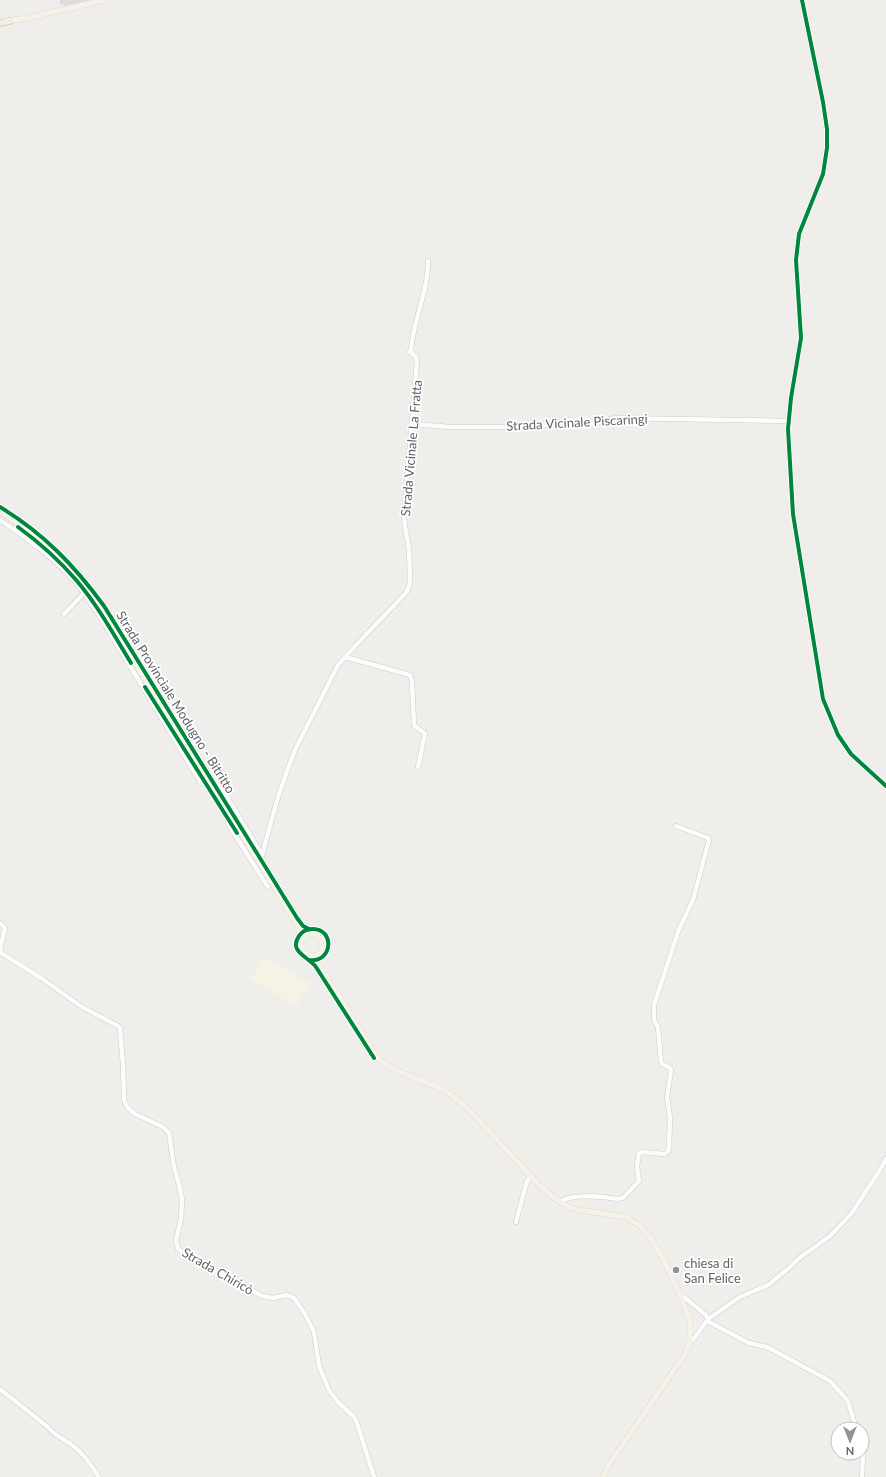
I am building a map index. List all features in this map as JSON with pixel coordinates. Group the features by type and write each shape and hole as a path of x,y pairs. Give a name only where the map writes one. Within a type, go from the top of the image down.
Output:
{"highway":[{"path":"0,22 10,21"}],"main road":[{"path":"10,21 104,0"},
{"path":"0,512 36,536 51,549 66,563 91,593 106,615 170,727 247,848 258,861 297,924 302,942 302,949 322,969 376,1056 398,1071 449,1093 464,1105 540,1186 560,1202 573,1208 619,1216 635,1222 644,1231 664,1260 681,1297 690,1322 690,1341 686,1354 611,1462 603,1477"},
{"path":"297,924 310,934 317,935 323,942 323,949 318,955 310,956"},
{"path":"302,942 305,937 310,934"},
{"path":"318,955 322,969"}],"street":[{"path":"802,0 823,102 828,148 822,174 801,228 796,260 801,338 791,398 788,450 795,528 823,699 839,736 851,754 886,786"},
{"name":"Strada Vicinale La Fratta","path":"258,861 262,855 286,771 341,661 405,594 409,587 410,549 404,522 417,361 416,357 410,352 413,332 421,305 428,269 428,261"},
{"name":"Strada Vicinale Piscaringi","path":"413,424 450,427 519,427 548,425 571,420 580,423 592,424 615,418 789,421"},
{"path":"0,520 37,546 62,568 84,593 170,727 202,783"},
{"path":"64,614 84,593"},
{"path":"345,657 410,675 412,682 414,725 415,727 424,731 425,734 418,767"},
{"path":"215,777 262,855"},
{"path":"228,824 247,848 268,887"},
{"path":"560,1202 564,1199 586,1196 614,1199 622,1198 639,1181 637,1166 639,1154 642,1152 665,1154 668,1151 670,1138 670,1118 668,1098 671,1070 662,1064 661,1061 658,1027 654,1020 654,1005 679,929 693,900 708,840 708,838 676,826"},
{"name":"Strada Chiricò","path":"0,923 5,928 0,950 1,953 41,978 82,1007 120,1028 124,1099 127,1107 135,1114 163,1127 169,1133 174,1167 182,1200 182,1218 176,1236 176,1245 178,1249 202,1264 262,1296 273,1298 287,1295 294,1298 305,1314 314,1332 319,1366 329,1390 343,1408 354,1417 357,1423 374,1477"},
{"path":"690,1341 693,1340 708,1319 740,1297 768,1285 798,1259 830,1236 851,1214 886,1159"},
{"path":"516,1222 528,1181 531,1176"},
{"path":"681,1297 684,1297 706,1315 709,1322 749,1343 767,1346 830,1381 848,1401 854,1421"},
{"path":"0,1389 54,1434 80,1451 99,1477"},
{"path":"862,1477 863,1461"}],"shaded area":[{"path":"60,0 90,0 64,6 63,4 60,5"},
{"path":"264,957 310,984 296,1006 251,979"}],"cycle path":[{"path":"802,0 823,102 827,129 827,148 823,174 799,234 796,260 801,338 791,398 788,429 793,514 823,699 838,735 851,754 886,786"},
{"name":"Strada Provinciale Modugno - Bitritto","path":"0,507 31,528 57,551 70,564 104,606 297,918 303,926 309,929"},
{"path":"18,527 49,552 77,581 99,611 131,663"},
{"path":"145,687 237,833"},
{"path":"309,960 317,960 327,952 328,940 325,934 320,930 311,929 305,931 299,936 296,946 301,954 316,967 374,1058"}],"place":[{"name":"chiesa di San Felice","path":"676,1270"}]}
